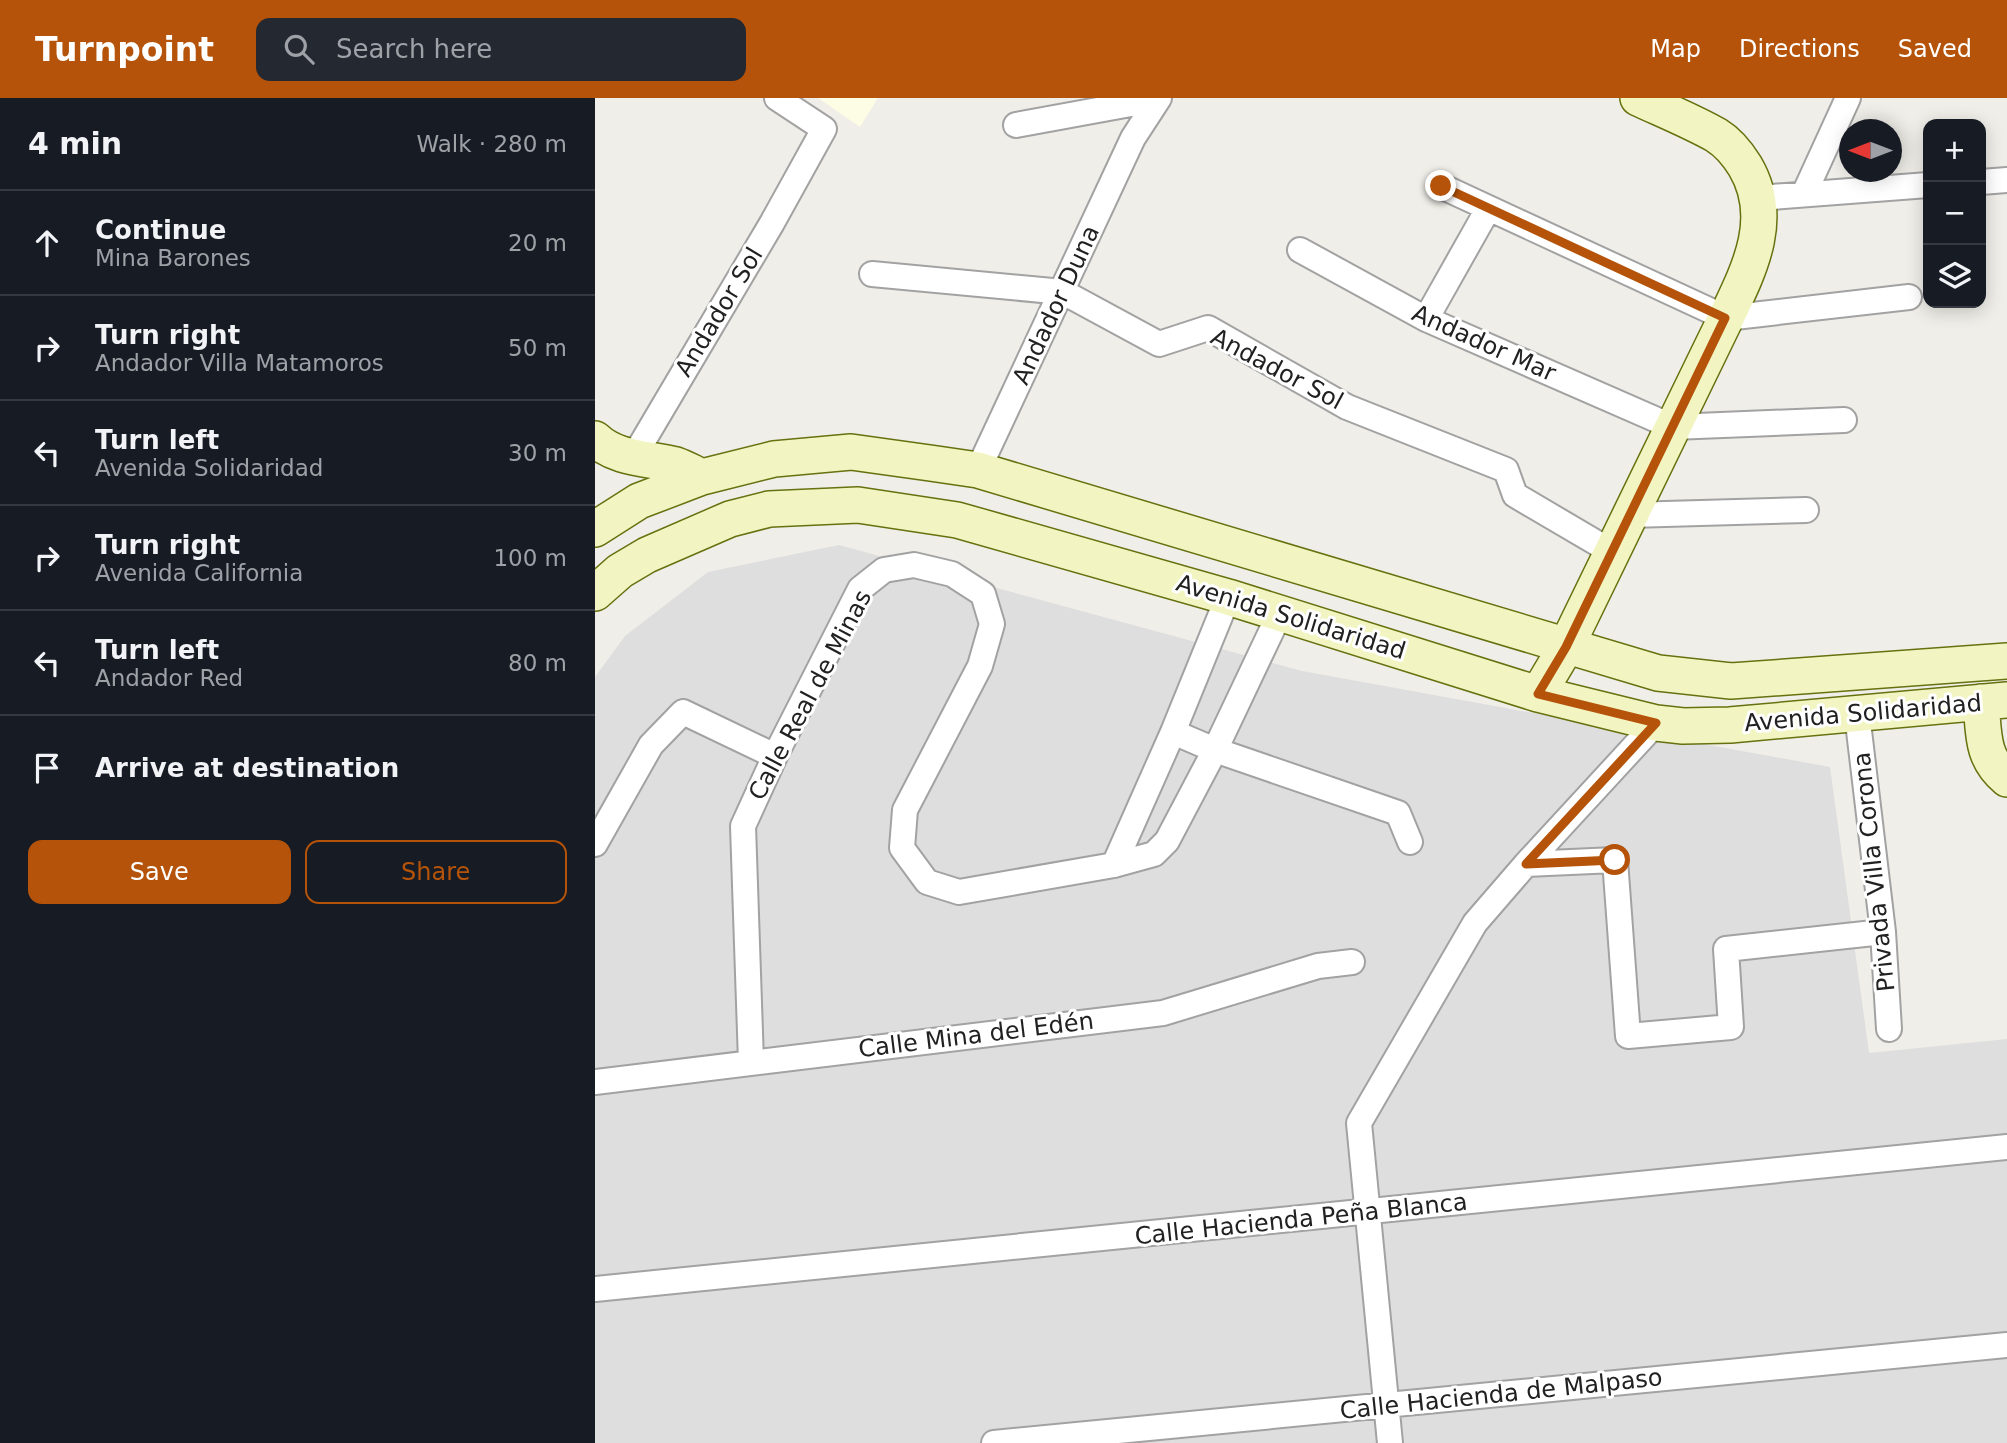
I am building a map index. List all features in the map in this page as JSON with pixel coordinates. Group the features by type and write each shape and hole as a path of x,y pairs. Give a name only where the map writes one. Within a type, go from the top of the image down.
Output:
{"main road":[{"path":"1538,694 1566,647 1673,427 1749,268 1759,235 1759,198 1751,176 1735,150 1717,136 1638,98"},
{"path":"595,439 601,445 633,458 678,466 702,477"},
{"name":"Avenida Solidaridad","path":"596,524 639,501 702,477 774,459 851,452 978,470 1658,673 1731,681 2007,661"},
{"name":"Avenida Solidaridad","path":"608,582 647,555 730,519 769,509 858,505 957,520 1228,597 1538,694 1656,723 1683,726 1730,725 1994,701"},
{"path":"596,524 608,582"},
{"path":"1994,701 1985,750 1995,769 2007,779"}],"street":[{"name":"Andador Sol","path":"633,458 772,223 824,129 777,98"},
{"path":"1016,125 1159,98"},
{"name":"Andador Duna","path":"978,470 1133,138 1159,98"},
{"path":"1804,194 1853,99"},
{"path":"1986,182 2007,180"},
{"path":"1759,198 1923,185"},
{"path":"1441,186 1725,318 1909,296"},
{"path":"1426,319 1488,209"},
{"name":"Andador Mar","path":"1300,250 1426,319 1673,427"},
{"name":"Andador Sol","path":"872,274 1063,292 1159,344 1208,328 1347,407 1506,470 1515,495 1612,552"},
{"path":"1673,427 1844,420"},
{"path":"1630,515 1806,510"},
{"name":"Calle Real de Minas","path":"751,1062 743,826 775,756 860,589 884,570 914,565 952,574 983,594 992,624 980,666 905,810 902,848 927,882 959,892 1114,865 1154,854 1167,841 1215,750 1280,613"},
{"path":"1114,865 1173,732 1228,597"},
{"path":"595,844 652,745 683,712 775,756"},
{"name":"Privada Villa Corona","path":"1857,714 1883,932 1889,1029"},
{"path":"1390,1443 1359,1123 1475,923 1656,723"},
{"path":"1173,732 1215,750 1398,813 1411,842"},
{"path":"1526,864 1615,860 1628,1036 1731,1027 1726,949 1883,932"},
{"name":"Calle Mina del Edén","path":"595,1082 1163,1013 1318,967 1352,962"},
{"name":"Calle Hacienda Peña Blanca","path":"595,1289 2007,1147"},
{"name":"Calle Hacienda de Malpaso","path":"994,1443 2007,1345"}],"shaded area":[{"path":"818,98 878,98 860,127"},
{"path":"839,545 1302,671 1830,767 1869,1053 2007,1039 2007,1443 595,1443 595,677 625,636 708,572"}],"route":[{"path":"1441,186 1725,318 1566,647 1538,694 1656,723 1526,864 1615,860"}]}
